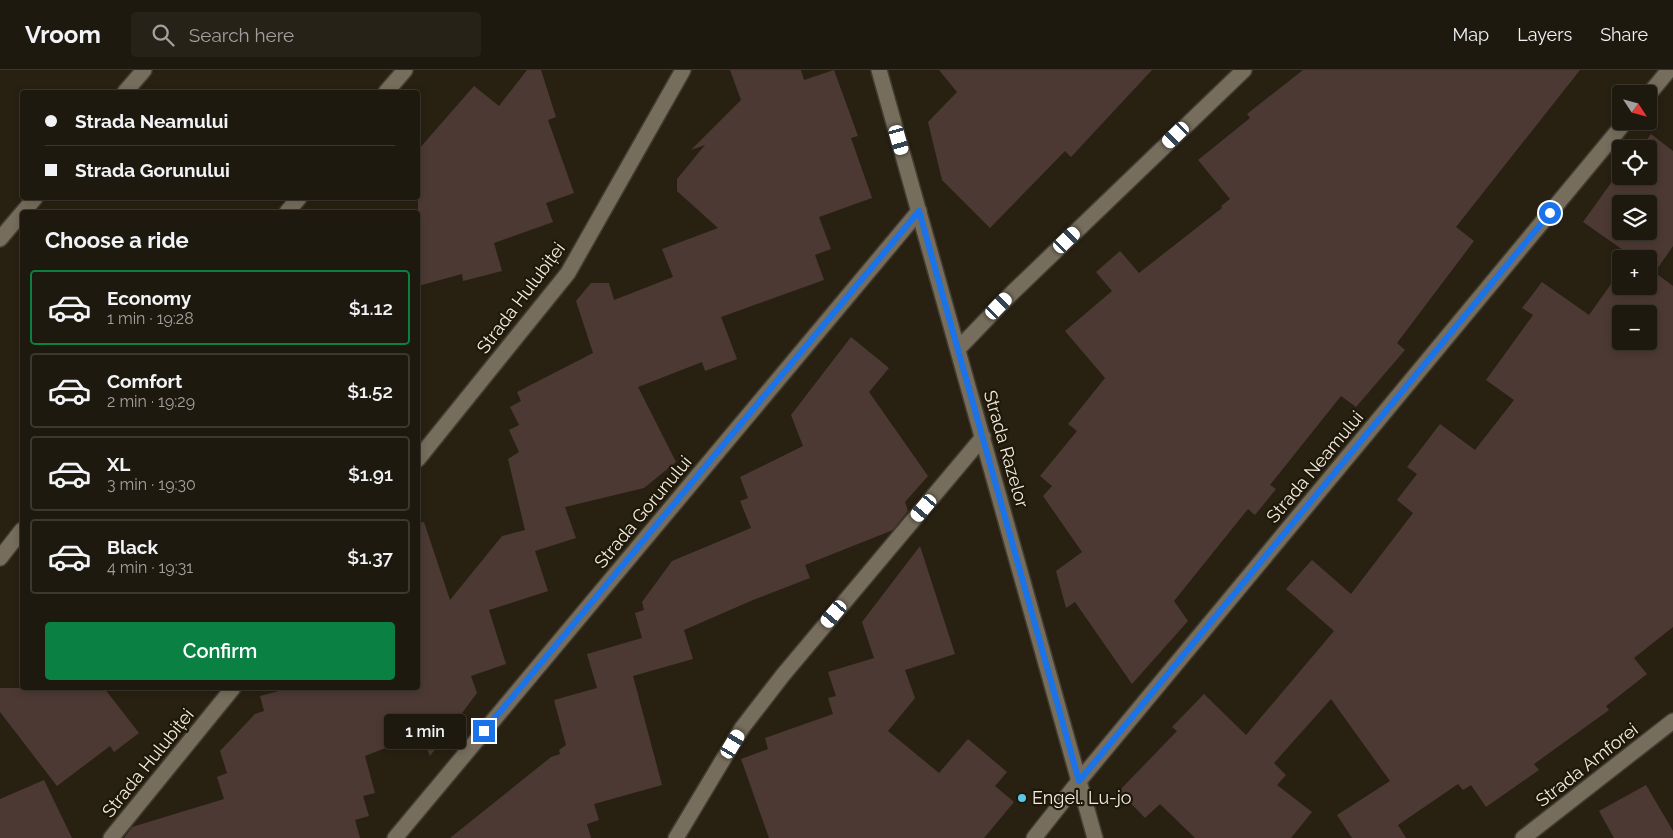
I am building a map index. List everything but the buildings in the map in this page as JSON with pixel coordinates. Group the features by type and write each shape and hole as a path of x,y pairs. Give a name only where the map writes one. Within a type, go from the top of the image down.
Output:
{"street":[{"path":"126,90 144,70"},
{"path":"388,90 405,70"},
{"name":"Strada Hulubiței","path":"420,457 568,273 682,70"},
{"name":"Strada Razelor","path":"879,70 1095,838"},
{"path":"958,349 1013,292 1244,70"},
{"path":"1656,85 1669,70"},
{"name":"Strada Neamului","path":"1034,838 1079,781 1619,130"},
{"path":"25,210 33,200"},
{"path":"289,210 297,200"},
{"name":"Strada Gorunului","path":"395,838 919,211"},
{"path":"0,239 20,216"},
{"path":"676,838 742,728 783,675 983,437"},
{"path":"0,558 20,533"},
{"name":"Strada Hulubiței","path":"111,838 231,690"},
{"name":"Strada Amforei","path":"1523,838 1673,721"}],"place":[{"name":"Engel. Lu-jo","path":"1022,798"}],"route":[{"path":"484,731 919,211 1079,781 1550,213"}]}
